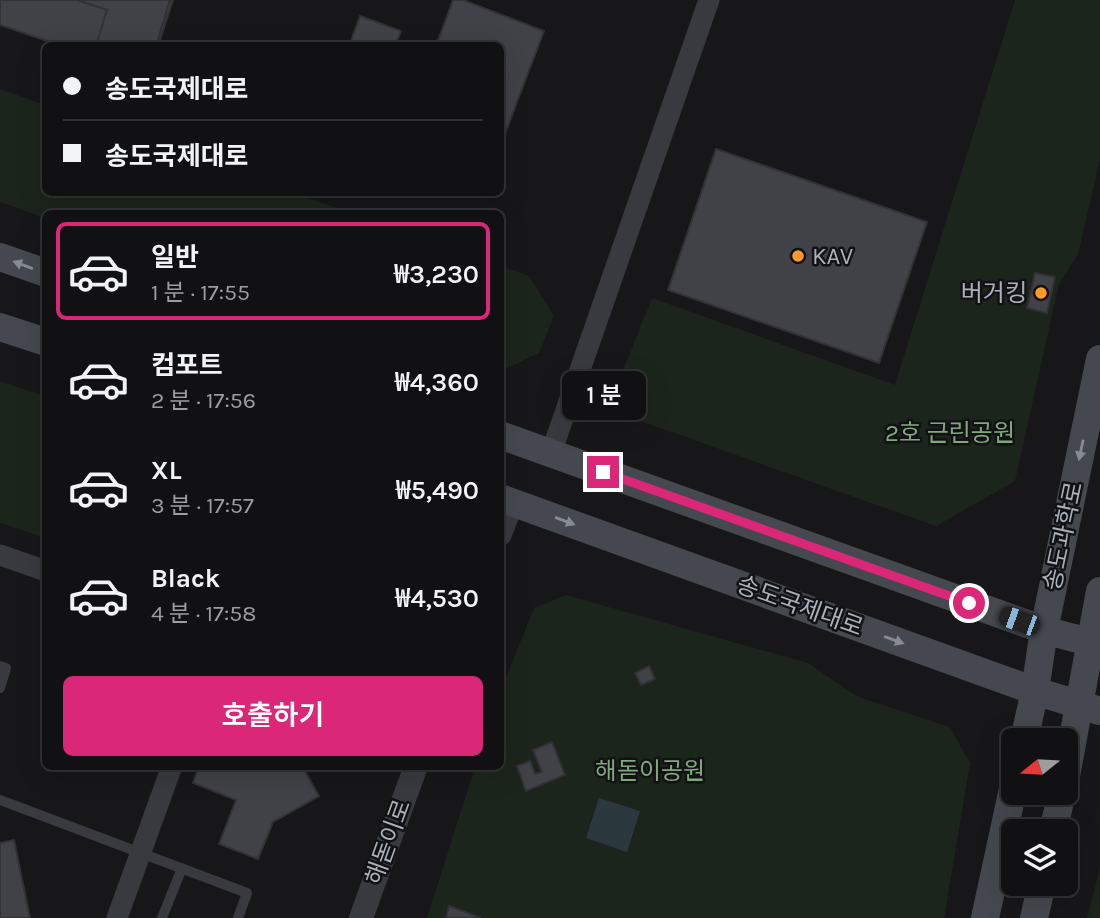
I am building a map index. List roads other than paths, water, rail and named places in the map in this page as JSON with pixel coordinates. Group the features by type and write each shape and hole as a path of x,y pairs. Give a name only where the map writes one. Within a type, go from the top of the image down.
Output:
{"main road":[{"path":"0,257 42,272"},
{"path":"0,327 42,341"},
{"name":"송도과학로","path":"1027,728 1044,630 1100,359"},
{"path":"504,436 1044,630 1095,643"},
{"name":"송도국제대로","path":"506,500 1035,691 1090,707"},
{"name":"송도과학로","path":"1078,742 1090,707 1100,591"},
{"path":"985,918 1010,805"},
{"path":"1034,918 1039,896"}],"street":[{"path":"551,453 709,0"},
{"path":"0,555 42,571"},
{"path":"117,918 171,770"},
{"name":"해돋이로","path":"361,918 415,770"}],"lane":[{"path":"0,666 6,668 0,688"},
{"path":"0,800 247,893 238,918"},
{"path":"162,918 182,868"}],"place":[{"name":"KAV","path":"798,256"},
{"name":"버거킹","path":"1041,293"}],"park label":[{"name":"2호 근린공원","path":"950,433"},
{"name":"해돋이공원","path":"650,771"}]}
